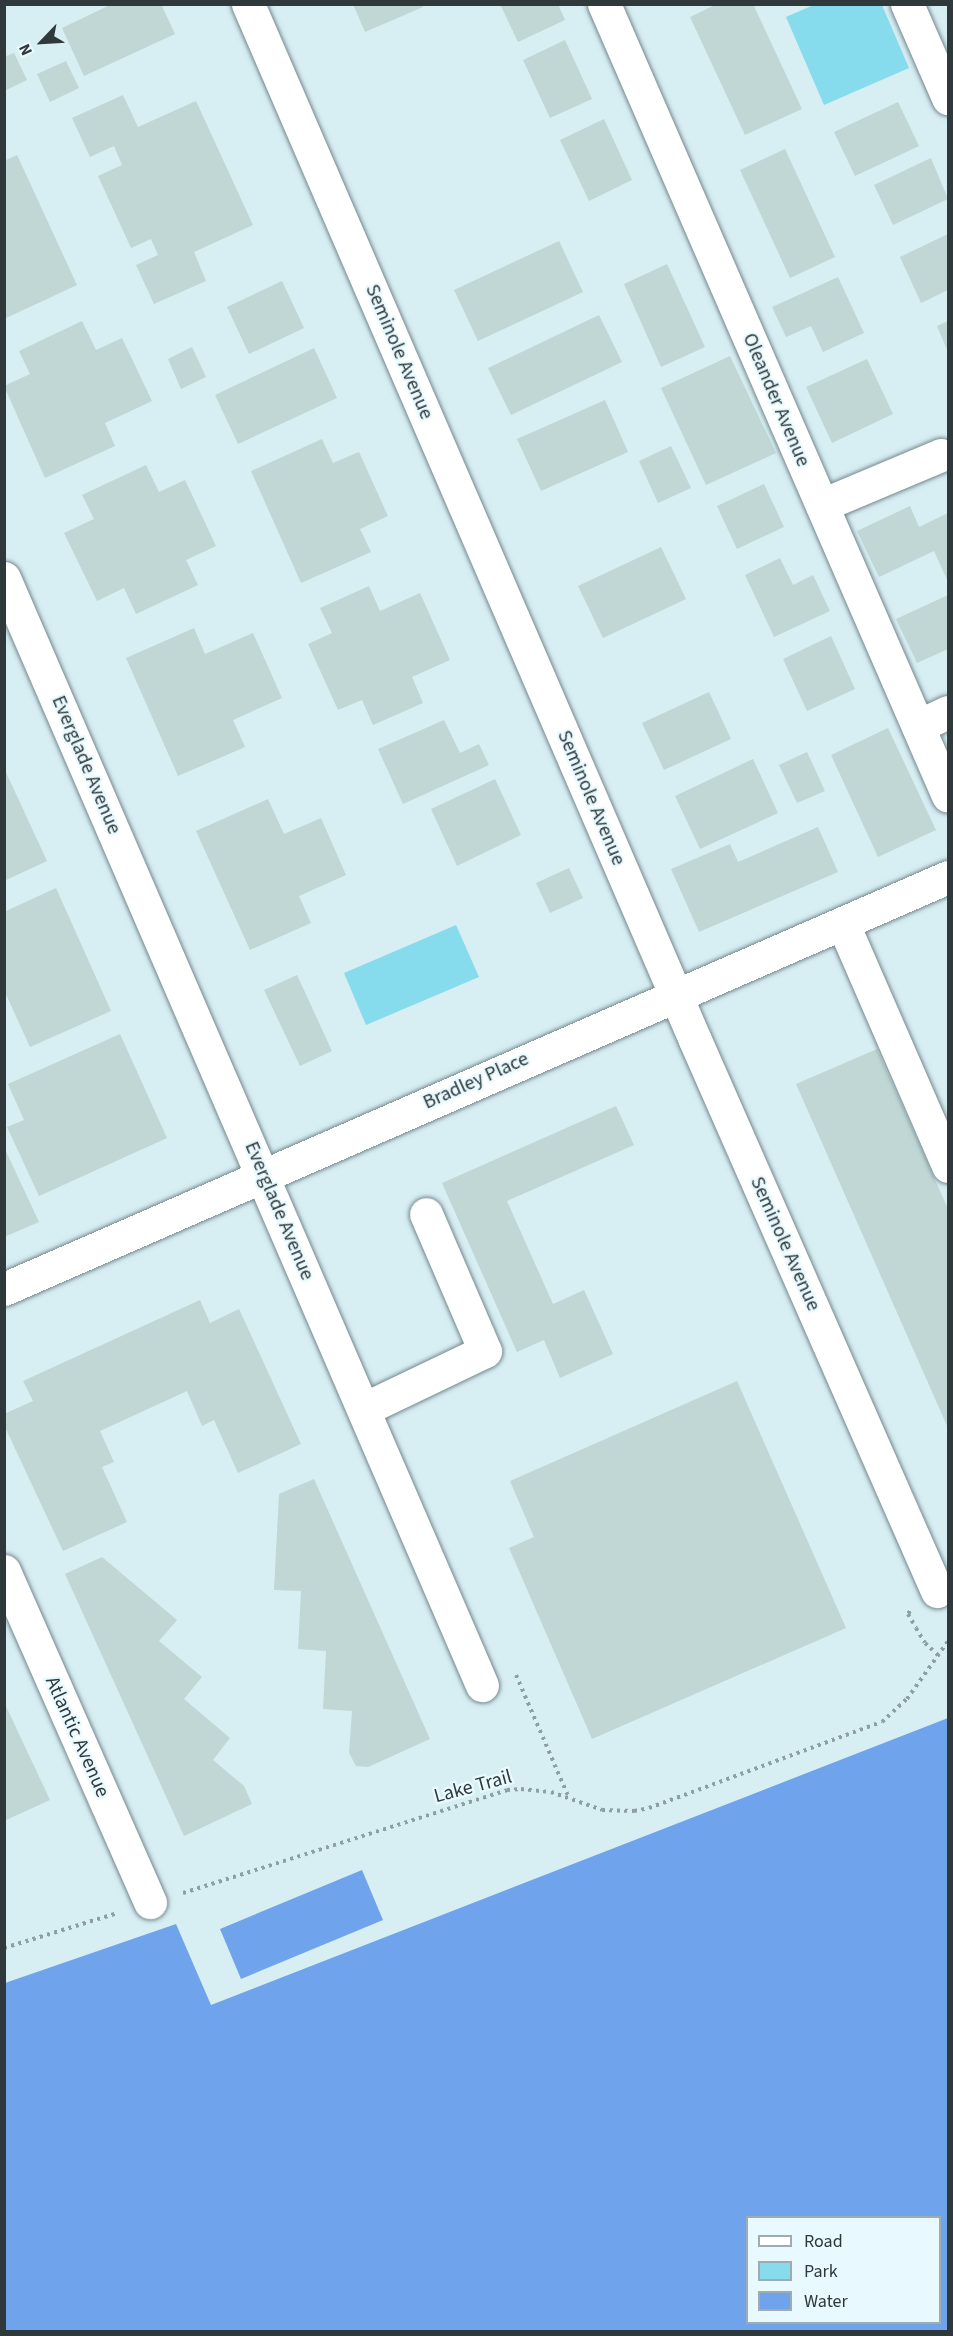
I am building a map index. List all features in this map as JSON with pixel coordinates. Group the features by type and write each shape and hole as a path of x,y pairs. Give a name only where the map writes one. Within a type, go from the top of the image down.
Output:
{"street":[{"name":"Seminole Avenue","path":"248,4 675,994 937,1591"},
{"name":"Oleander Avenue","path":"604,4 948,796"},
{"path":"908,4 948,98"},
{"path":"822,505 941,455"},
{"name":"Everglade Avenue","path":"4,578 482,1685"},
{"path":"918,726 948,712"},
{"name":"Bradley Place","path":"4,1288 948,877"},
{"path":"843,924 948,1166"},
{"path":"363,1409 485,1351 426,1214"},
{"name":"Atlantic Avenue","path":"4,1571 150,1902"}],"path":[{"name":"Lake Trail","path":"4,1948 499,1792 521,1788 551,1792 602,1810 634,1811 650,1808 882,1722 907,1699 948,1641"},
{"path":"482,1685 514,1671 569,1798"}],"green space":[{"path":"816,4 882,5 909,68 824,105 786,17"},
{"path":"456,925 479,977 366,1025 344,973"}],"water":[{"path":"948,1718 948,2331 5,2331 5,1983 176,1924 211,2005"},
{"path":"362,1870 383,1920 241,1979 220,1929"}],"building":[{"path":"112,4 161,4 175,34 84,76 62,28"},
{"path":"353,4 422,4 423,7 365,32"},
{"path":"500,4 558,4 565,20 518,42"},
{"path":"717,4 753,4 802,109 745,135 690,17"},
{"path":"565,40 592,99 550,118 523,60"},
{"path":"14,53 27,80 4,91 4,57"},
{"path":"66,61 79,88 50,102 37,74"},
{"path":"123,95 138,127 196,101 253,225 194,252 206,281 154,304 136,265 158,255 151,239 131,248 98,176 122,165 114,146 90,157 72,118"},
{"path":"898,102 919,146 855,176 834,132"},
{"path":"604,119 632,180 589,201 560,140"},
{"path":"785,149 835,257 790,278 740,170"},
{"path":"17,155 77,285 4,319 4,161"},
{"path":"931,158 948,199 893,225 874,185"},
{"path":"948,234 948,290 921,303 900,257"},
{"path":"559,241 583,292 478,341 454,290"},
{"path":"667,264 705,347 661,367 624,284"},
{"path":"838,277 864,333 823,352 811,326 786,337 772,307"},
{"path":"282,281 304,328 249,354 227,307"},
{"path":"599,315 622,362 511,415 488,368"},
{"path":"82,321 96,350 122,338 152,401 105,423 115,446 45,478 4,386 30,374 19,351"},
{"path":"948,321 948,352 937,326"},
{"path":"192,347 206,377 181,389 168,359"},
{"path":"314,348 337,398 238,444 215,395"},
{"path":"730,356 776,453 706,485 661,388"},
{"path":"867,359 893,414 832,443 806,387"},
{"path":"605,400 628,452 541,491 517,439"},
{"path":"322,439 333,463 359,452 388,516 360,529 371,552 301,583 251,471"},
{"path":"671,446 691,488 658,503 639,461"},
{"path":"146,465 159,492 185,480 216,546 186,560 198,585 136,614 124,588 97,601 64,533 94,519 82,495"},
{"path":"764,484 784,527 737,549 717,506"},
{"path":"910,506 919,527 948,513 948,582 934,551 879,577 857,531"},
{"path":"661,547 686,599 603,638 578,586"},
{"path":"780,558 793,585 813,575 830,611 774,637 745,575"},
{"path":"369,586 380,611 420,593 450,660 412,677 423,703 373,725 362,700 338,710 308,644 332,633 320,608"},
{"path":"948,595 948,649 917,663 896,619"},
{"path":"194,628 205,654 253,633 282,698 233,720 245,747 178,776 126,658"},
{"path":"831,636 855,689 807,711 783,659"},
{"path":"709,692 731,739 664,770 642,723"},
{"path":"444,720 460,753 479,744 489,765 403,804 378,749"},
{"path":"888,728 936,830 878,857 831,755"},
{"path":"807,752 825,791 797,803 779,765"},
{"path":"753,759 778,813 700,849 675,796"},
{"path":"4,768 47,861 4,881"},
{"path":"495,779 521,835 457,866 431,809"},
{"path":"268,799 284,834 321,818 346,875 299,896 311,923 250,950 196,831"},
{"path":"818,827 838,872 699,932 671,869 730,844 738,862"},
{"path":"569,868 583,898 550,913 536,883"},
{"path":"56,888 111,1011 30,1047 4,990 4,912"},
{"path":"297,975 332,1051 300,1066 264,990"},
{"path":"120,1034 167,1138 39,1196 7,1127 24,1120 8,1084"},
{"path":"877,1049 948,1209 948,1428 796,1084"},
{"path":"616,1106 634,1145 507,1201 553,1304 584,1290 613,1354 560,1378 544,1340 517,1352 442,1183"},
{"path":"4,1147 39,1222 4,1237"},
{"path":"200,1300 210,1323 239,1309 301,1444 238,1473 214,1420 202,1426 187,1391 100,1431 114,1462 102,1467 127,1522 63,1551 4,1425 4,1414 33,1401 23,1381"},
{"path":"737,1381 846,1628 592,1739 509,1548 534,1537 510,1481"},
{"path":"314,1479 430,1739 368,1767 356,1766 349,1753 352,1711 323,1709 326,1651 298,1649 301,1591 274,1590 279,1494"},
{"path":"102,1557 177,1620 159,1641 202,1677 184,1699 230,1738 213,1760 244,1786 252,1804 184,1836 65,1574"},
{"path":"4,1702 50,1800 4,1821"}]}
